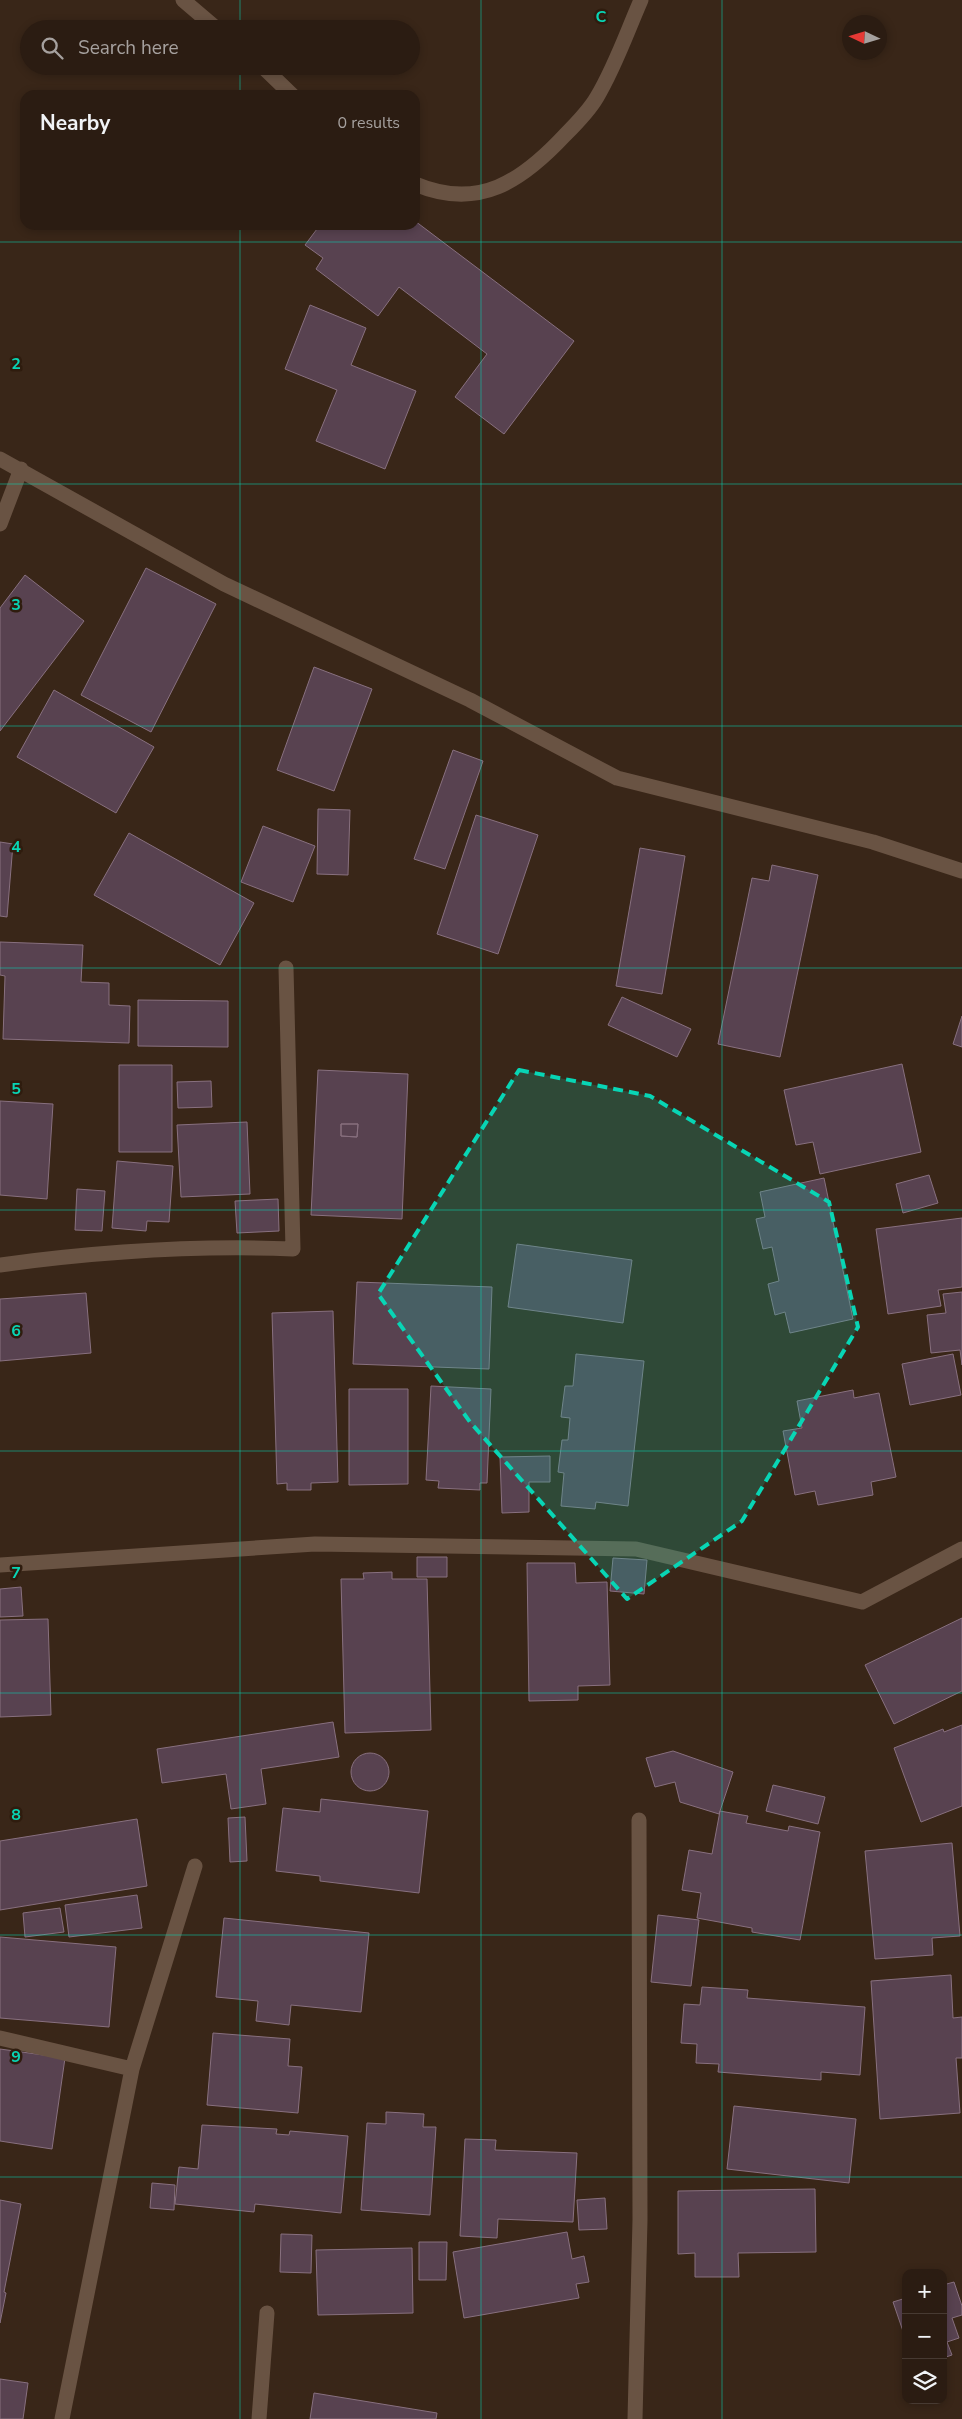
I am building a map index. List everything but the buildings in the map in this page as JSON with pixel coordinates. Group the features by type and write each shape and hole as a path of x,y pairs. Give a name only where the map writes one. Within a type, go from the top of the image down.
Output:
{"street":[{"path":"182,0 206,20"},
{"path":"420,186 430,191 469,195 505,186 552,149 597,99 641,0"},
{"path":"271,75 287,90"},
{"path":"0,459 21,469 224,584 470,700 617,778 873,842 962,871"},
{"path":"0,524 21,469"},
{"path":"0,1265 39,1259 227,1247 293,1249 286,968"},
{"path":"0,1565 315,1544 636,1549 862,1602 962,1549"},
{"path":"635,2419 640,2220 639,1820"},
{"path":"62,2419 132,2069 194,1866"},
{"path":"0,2038 132,2069"},
{"path":"259,2419 268,2313"}],"highlighted area":[{"path":"519,1070 650,1096 829,1202 858,1327 742,1521 627,1599 470,1422 378,1294"}]}
